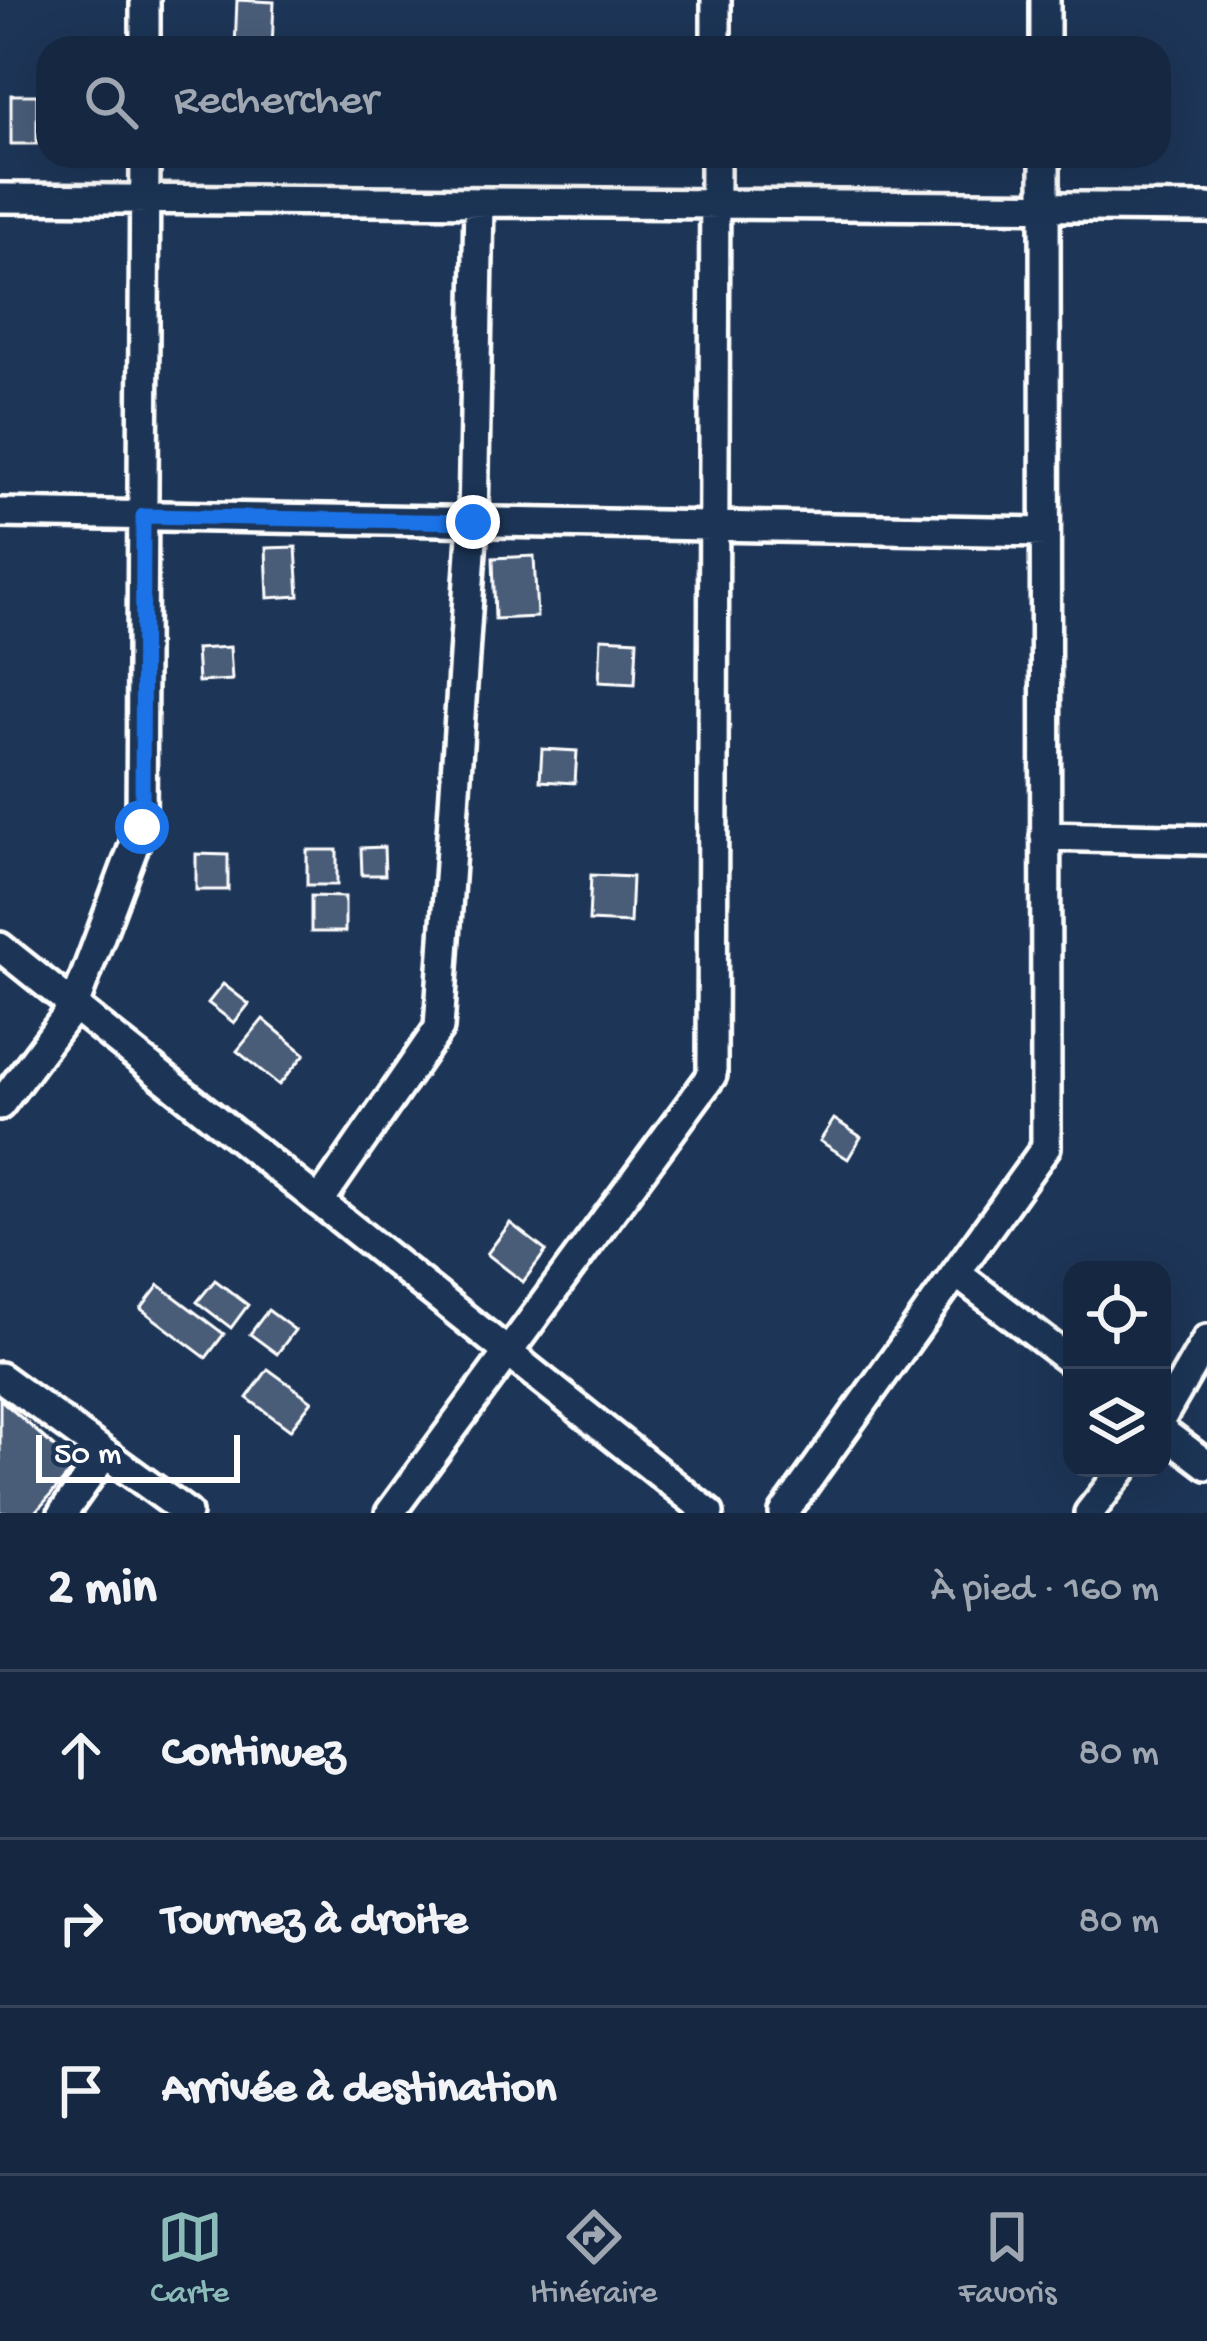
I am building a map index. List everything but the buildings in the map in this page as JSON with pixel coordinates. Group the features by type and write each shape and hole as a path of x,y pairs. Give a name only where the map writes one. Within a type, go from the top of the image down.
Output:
{"street":[{"path":"145,0 145,36"},
{"path":"716,0 716,36"},
{"path":"1045,0 1045,36"},
{"path":"0,1106 74,1006 142,827 145,168"},
{"path":"390,1513 712,1075 715,168"},
{"path":"784,1513 1046,1147 1045,168"},
{"path":"0,198 1207,208"},
{"path":"320,1202 439,1028 473,522 479,202"},
{"path":"0,513 1045,532"},
{"path":"1045,836 1207,840"},
{"path":"0,947 709,1513"},
{"path":"956,1273 1063,1355"},
{"path":"1171,1401 1207,1339"},
{"path":"0,1377 187,1513"},
{"path":"1171,1437 1207,1465"},
{"path":"63,1513 106,1454"},
{"path":"1089,1513 1117,1477"}],"route":[{"path":"142,827 143,516 473,522"}]}
